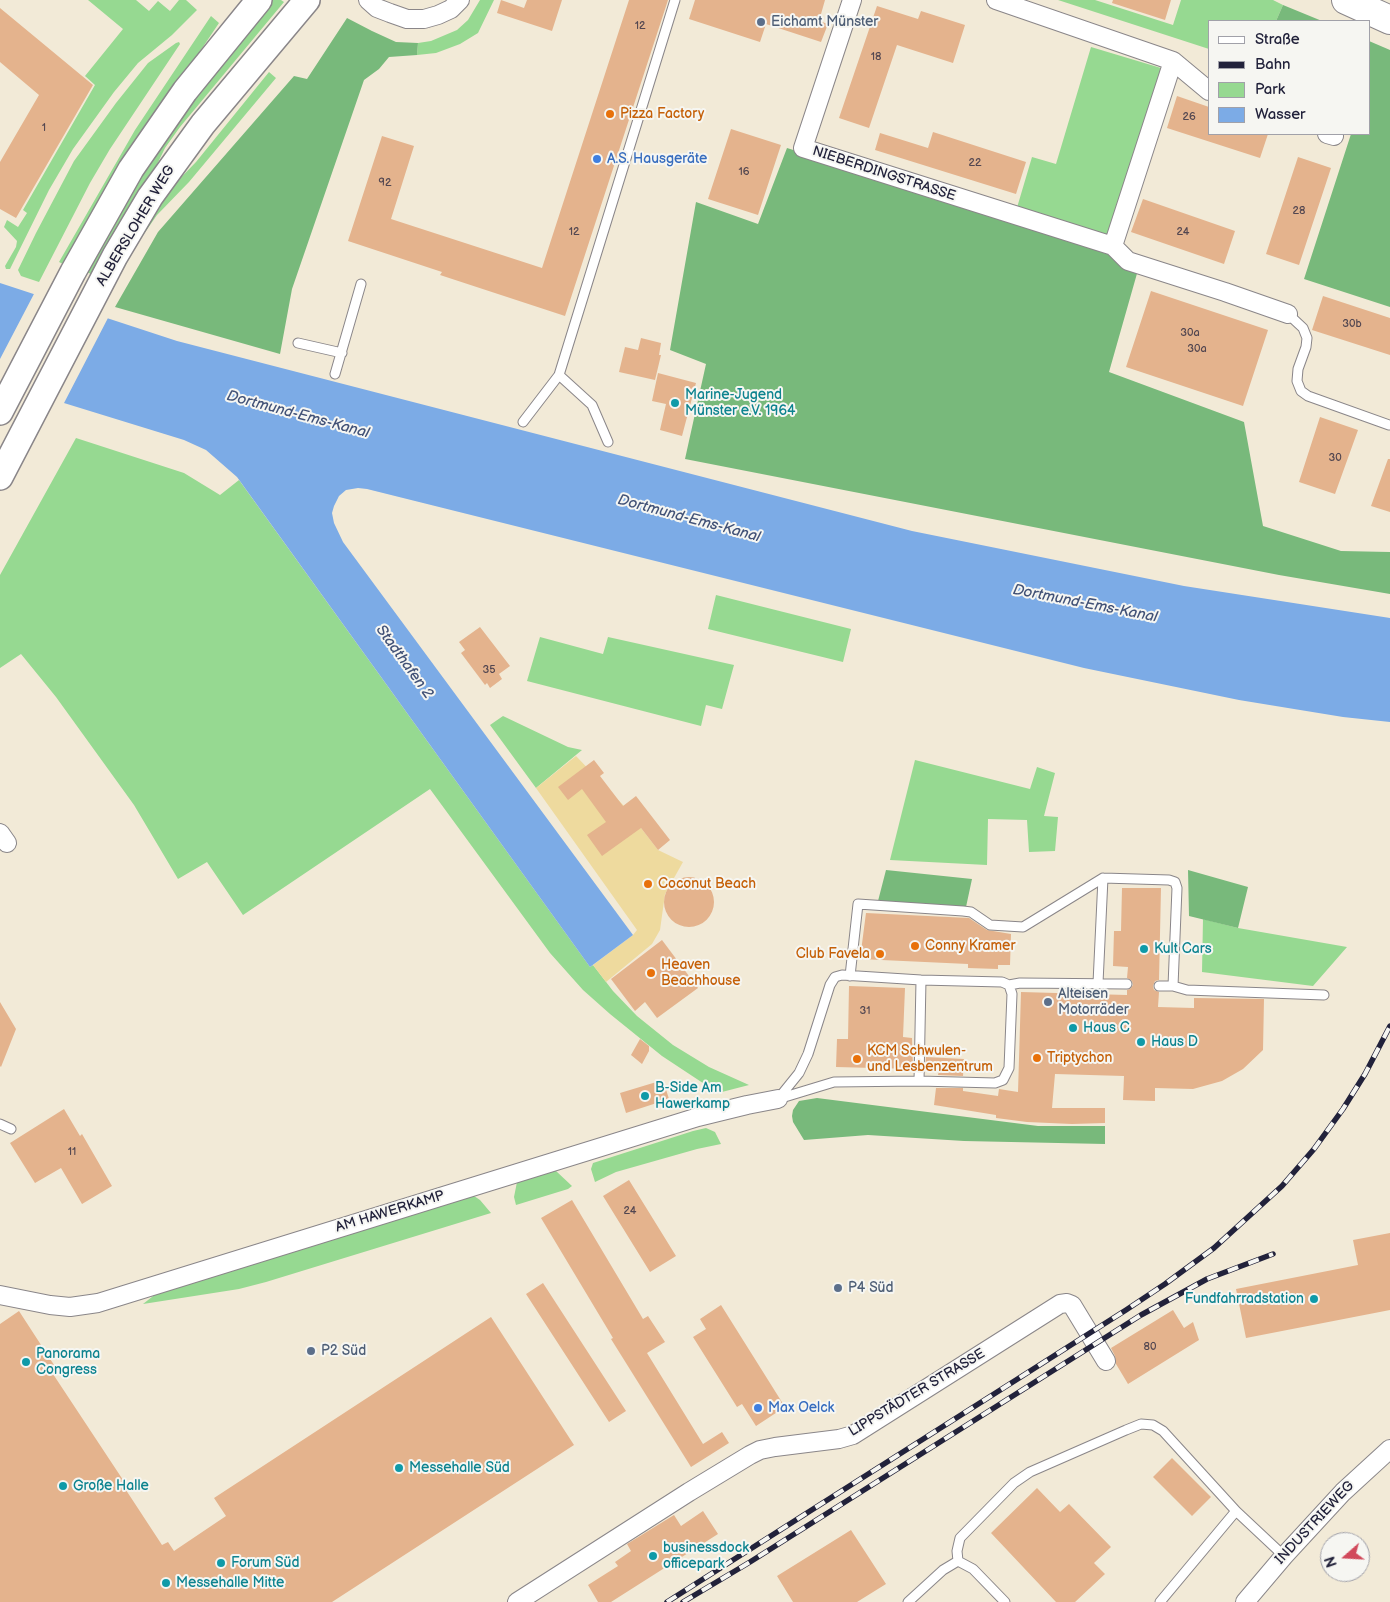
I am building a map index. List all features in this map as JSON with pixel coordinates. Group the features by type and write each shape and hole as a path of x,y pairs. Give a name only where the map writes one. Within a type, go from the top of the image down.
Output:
{"highway":[{"path":"1346,0 1390,20"}],"main road":[{"path":"2,409 73,272 131,170 185,91 259,0"},
{"name":"ALBERSLOHER WEG","path":"0,476 102,281 150,197 203,124 308,0"}],"street":[{"path":"368,0 390,14 407,19 424,19 438,15 451,9 460,0"},
{"name":"NIEBERDINGSTRASSE","path":"852,0 803,148 1113,246 1128,261 1288,314"},
{"path":"996,0 1172,61 1208,90"},
{"path":"1113,246 1172,61"},
{"name":"AM HAWERKAMP","path":"0,1295 70,1307 98,1303 698,1117 778,1099"},
{"name":"LIPPSTÄDTER STRASSE","path":"517,1602 750,1455 760,1450 775,1447 839,1439 853,1435 1060,1304 1067,1303 1072,1305 1106,1361"},
{"name":"INDUSTRIEWEG","path":"1245,1602 1343,1492 1390,1449"}],"lane":[{"path":"523,422 559,375 675,0"},
{"path":"335,374 361,284"},
{"path":"1288,314 1303,328 1307,338 1306,347 1298,369 1297,381 1301,391 1308,396 1389,425"},
{"path":"298,342 342,353"},
{"path":"559,375 592,405 608,442"},
{"path":"1098,983 1102,878"},
{"path":"850,976 858,904 963,911 970,912 990,925 1023,927 1102,878 1169,880 1175,882 1177,888 1173,986"},
{"path":"778,1099 799,1073 808,1054 830,985 835,977 1002,982 1009,985 1020,983 1127,984"},
{"path":"919,1081 921,980"},
{"name":"AM HAWERKAMP","path":"778,1099 834,1082 919,1081 995,1083 1003,1080 1009,1068 1012,994 1009,985"},
{"path":"1159,986 1173,986 1187,990 1324,995"},
{"path":"0,1124 12,1129"},
{"path":"958,1561 957,1551 960,1538 1014,1483 1051,1461 1141,1424 1153,1426 1163,1431 1236,1511 1284,1556"},
{"path":"1160,1602 1236,1511"},
{"path":"908,1602 943,1570 958,1561"},
{"path":"958,1561 973,1569 1005,1602"}],"green space":[{"path":"88,0 136,0 149,11 158,1 170,11 179,0 186,0 197,10 172,35 138,63 114,92 73,149 49,190 10,269 6,269 5,266 16,247 17,241 4,227 7,220 18,227 27,213 23,210 95,85 85,76 123,29"},
{"path":"270,0 281,0 284,2 180,127 165,148 147,185 94,275 83,271 166,131"},
{"path":"480,0 494,0 478,33 460,44 436,53 417,55 418,43 431,41 457,30 468,20"},
{"path":"1058,0 1095,0 1173,25 1181,0 1273,0 1283,5 1276,20 1208,20 1208,49"},
{"path":"1283,5 1320,20 1276,20"},
{"path":"211,16 219,23 168,99 65,265 59,262 135,130"},
{"path":"347,18 396,42 418,43 417,55 389,57 379,69 364,80 292,289 280,354 115,307 158,232 294,76 307,79"},
{"path":"1370,41 1390,50 1390,307 1304,279 1351,135 1370,135"},
{"path":"179,42 180,44 110,149 90,183 39,282 21,276 18,270 74,161 148,63"},
{"path":"1091,47 1161,68 1110,239 1016,211 1032,157 1056,164"},
{"path":"269,72 276,78 189,182 157,215 139,241 116,282 110,280 161,198 196,162"},
{"path":"787,148 1108,250 1138,270 1109,372 1244,422 1263,526 1341,551 1390,552 1390,594 1279,575 685,459 706,364 670,350 696,202 758,224"},
{"path":"76,438 184,473 220,495 239,480 590,967 593,965 613,991 637,1016 673,1045 709,1067 749,1085 718,1093 662,1056 583,990 550,953 430,789 243,915 207,862 178,879 134,805 56,697 21,654 0,668 0,575"},
{"path":"716,595 851,629 843,662 708,629"},
{"path":"540,637 603,654 608,637 734,665 722,709 706,705 701,726 527,681"},
{"path":"503,716 568,747 582,750 536,788 490,725"},
{"path":"915,760 1030,789 1037,767 1055,773 1044,816 1058,817 1055,851 1029,852 1027,820 988,819 987,865 890,860"},
{"path":"886,870 972,879 966,907 878,901"},
{"path":"1188,870 1248,887 1238,928 1189,916"},
{"path":"1203,919 1238,928 1347,947 1313,986 1202,972"},
{"path":"817,1098 1038,1126 1105,1126 1105,1144 964,1141 868,1135 804,1140 793,1122 793,1110 799,1101"},
{"path":"706,1128 715,1132 721,1144 616,1172 595,1182 591,1169 593,1163"},
{"path":"556,1171 572,1186 568,1189 516,1205 514,1197 517,1182"},
{"path":"474,1196 491,1213 266,1282 239,1289 143,1304 157,1293"}],"sand":[{"path":"576,756 624,806 658,850 683,862 665,894 660,930 652,944 606,982 593,965 637,930 536,788"}],"water":[{"path":"0,283 177,341 912,531 1184,586 1390,618 1390,722 1343,717 1239,700 1084,668 367,489 346,490 339,496 332,513 334,523 343,542 633,935 590,967 237,477 206,450 184,440 25,391 0,386"}],"pier":[{"path":"35,292 109,316 63,405 0,388 0,359"}],"building":[{"path":"501,0 524,8 527,0 562,0 552,31 497,13"},
{"path":"629,0 668,0 565,316 440,275 442,272 348,241 382,136 414,146 391,219 542,268"},
{"name":"Eichamt Münster","path":"695,0 825,0 819,21 828,24 821,42 766,24 760,42 689,19"},
{"path":"1113,0 1171,0 1165,20 1112,3"},
{"path":"877,6 918,19 921,11 965,25 953,63 897,45 869,128 839,118"},
{"path":"0,8 93,85 16,218 0,209 0,162 39,95 0,62"},
{"path":"1177,96 1208,107 1208,135 1268,135 1260,158 1167,128"},
{"path":"731,129 781,145 758,215 708,199"},
{"path":"933,132 1026,162 1016,194 875,150 880,133 928,148"},
{"path":"1298,157 1331,168 1299,265 1266,254"},
{"path":"1143,199 1235,231 1224,264 1131,232"},
{"path":"1151,291 1268,330 1243,406 1126,367"},
{"path":"1323,296 1390,318 1390,355 1312,330"},
{"path":"641,338 661,343 659,355 661,355 655,380 619,372 625,347 638,350"},
{"name":"Marine-Jugend Münster e.V. 1964","path":"658,373 696,383 682,436 660,430 666,404 652,401"},
{"path":"1320,417 1358,430 1335,494 1299,482"},
{"path":"1388,459 1390,459 1390,512 1371,506"},
{"path":"480,627 510,666 499,674 502,679 490,688 487,683 485,685 461,653 465,650 459,642"},
{"path":"594,760 604,773 600,776 623,806 636,796 670,840 658,850 641,828 602,856 587,835 606,822 582,789 568,800 558,787"},
{"path":"684,877 694,877 707,884 714,897 714,907 707,920 694,927 684,927 675,923 668,916 664,907 664,897 668,888 675,881"},
{"path":"1122,888 1161,888 1159,980 1155,981 1153,986 1154,990 1159,992 1158,1007 1194,1008 1194,998 1264,999 1263,1050 1243,1069 1222,1081 1193,1089 1155,1088 1155,1101 1123,1100 1124,1076 1055,1074 1052,1108 1105,1108 1105,1123 1027,1122 996,1118 996,1115 934,1105 936,1088 963,1088 963,1091 998,1096 999,1089 1018,1092 1021,992 1127,995 1127,990 1133,985 1132,981 1127,978 1128,967 1113,966 1114,931 1121,931"},
{"name":"Conny Kramer","path":"866,913 969,918 987,930 1011,934 1010,965 998,965 998,969 968,968 968,964 860,959"},
{"path":"662,940 698,988 657,1018 645,1002 635,1011 611,979"},
{"path":"849,986 905,988 903,1037 912,1038 913,1069 836,1067 837,1039 848,1039"},
{"path":"0,1002 16,1029 1,1067 0,1066"},
{"path":"640,1039 649,1046 649,1051 642,1064 631,1055"},
{"path":"926,1057 964,1059 963,1076 938,1075 939,1070 925,1070"},
{"name":"B-Side Am Hawerkamp","path":"663,1080 669,1099 626,1113 620,1093"},
{"path":"64,1109 80,1136 82,1134 112,1186 82,1204 61,1168 35,1183 10,1143"},
{"path":"629,1180 676,1256 650,1272 603,1196"},
{"path":"572,1200 643,1319 648,1316 665,1342 647,1353 703,1444 722,1432 729,1443 691,1467 611,1339 613,1338 541,1218"},
{"name":"Fundfahrradstation","path":"1390,1233 1390,1310 1246,1338 1236,1289 1358,1265 1353,1240"},
{"path":"543,1283 626,1411 609,1422 526,1294"},
{"path":"721,1305 785,1407 756,1426 742,1404 737,1407 693,1337 706,1329 700,1319"},
{"path":"1173,1310 1184,1328 1193,1322 1199,1340 1128,1384 1116,1364 1111,1348"},
{"path":"19,1311 56,1368 51,1371 127,1486 124,1487 162,1545 168,1542 174,1551 226,1516 214,1498 491,1317 574,1445 332,1602 0,1602 0,1324"},
{"path":"1172,1458 1211,1497 1192,1516 1153,1477"},
{"path":"1037,1488 1060,1512 1069,1504 1111,1547 1094,1563 1105,1574 1075,1602 1056,1602 991,1533"},
{"name":"businessdock officepark","path":"703,1511 718,1534 611,1602 598,1602 588,1585 618,1566 615,1562 631,1551 627,1544 674,1515 681,1526"},
{"path":"851,1530 886,1584 857,1602 793,1602 777,1576"}],"railway":[{"path":"667,1602 1126,1310 1214,1248 1282,1186 1314,1149 1365,1074 1390,1026"},
{"path":"683,1602 750,1562 1141,1315 1207,1279 1273,1254"}],"place":[{"name":"Eichamt Münster","path":"761,22"},
{"name":"Pizza Factory","path":"610,114"},
{"name":"A.S. Hausgeräte","path":"597,159"},
{"name":"Marine-Jugend Münster e.V. 1964","path":"675,403"},
{"name":"Coconut Beach","path":"648,884"},
{"name":"Conny Kramer","path":"915,946"},
{"name":"Kult Cars","path":"1144,949"},
{"name":"Club Favela","path":"880,954"},
{"name":"Heaven Beachhouse","path":"651,973"},
{"name":"Alteisen Motorräder","path":"1048,1002"},
{"name":"Haus C","path":"1073,1028"},
{"name":"Haus D","path":"1141,1042"},
{"name":"Triptychon","path":"1037,1058"},
{"name":"KCM Schwulen- und Lesbenzentrum","path":"857,1059"},
{"name":"B-Side Am Hawerkamp","path":"645,1096"},
{"name":"P4 Süd","path":"838,1288"},
{"name":"Fundfahrradstation","path":"1314,1299"},
{"name":"P2 Süd","path":"311,1351"},
{"name":"Panorama Congress","path":"26,1362"},
{"name":"Max Oelck","path":"758,1408"},
{"name":"Messehalle Süd","path":"399,1468"},
{"name":"Große Halle","path":"63,1486"},
{"name":"businessdock officepark","path":"653,1556"},
{"name":"Forum Süd","path":"221,1563"},
{"name":"Messehalle Mitte","path":"166,1583"}],"water label":[{"name":"Dortmund-Ems-Kanal","path":"298,415"},
{"name":"Dortmund-Ems-Kanal","path":"689,519"},
{"name":"Dortmund-Ems-Kanal","path":"1085,604"},
{"name":"Stadthafen 2","path":"404,662"}]}
